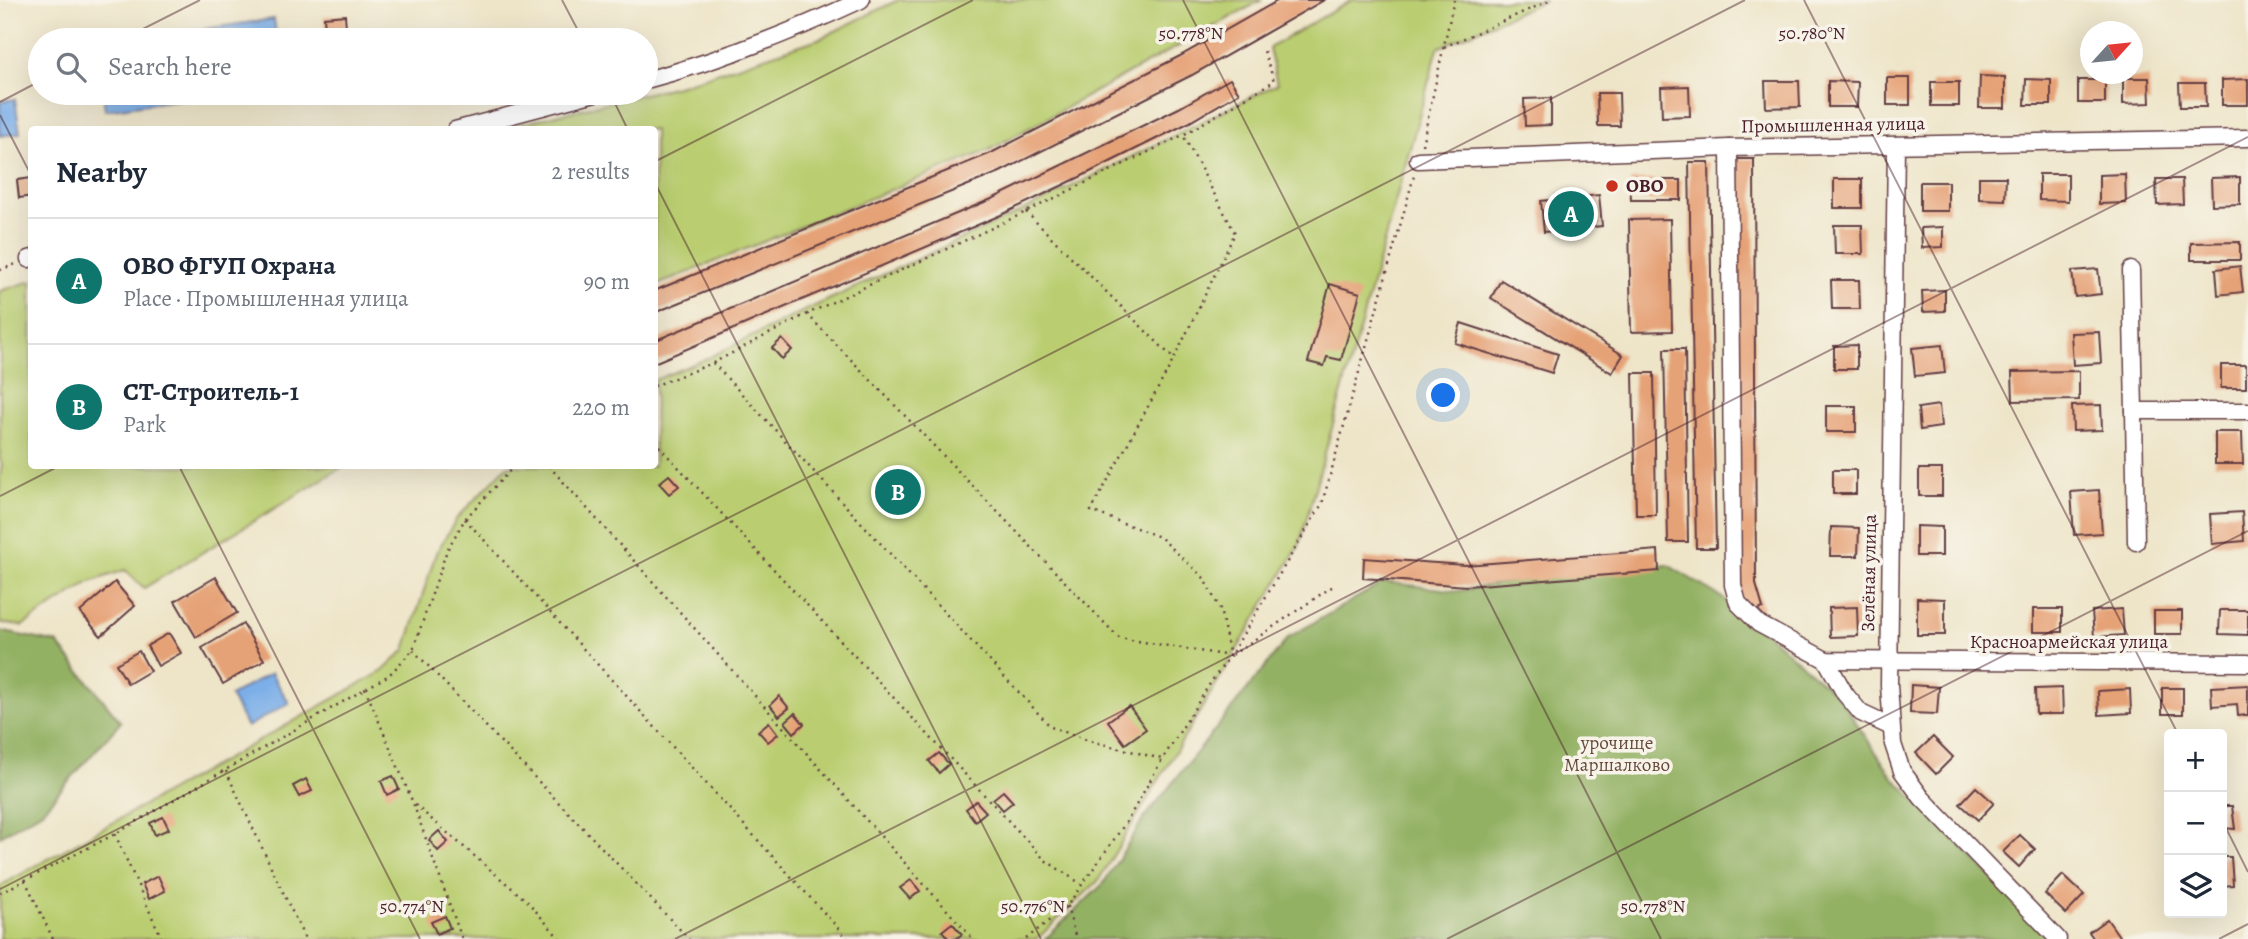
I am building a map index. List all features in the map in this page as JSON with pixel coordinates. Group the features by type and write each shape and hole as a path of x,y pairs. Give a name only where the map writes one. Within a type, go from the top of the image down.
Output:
{"street":[{"path":"658,77 813,22 861,0"},
{"path":"469,126 549,105"},
{"name":"Промышленная улица","path":"1418,160 1729,148 2248,138"},
{"name":"Зелёная улица","path":"1896,145 1889,662 1893,744 1902,771 1922,798 2058,939"},
{"path":"1729,148 1733,585 1738,603 1759,624 1826,660 1845,694 1861,713 1891,727"},
{"path":"2130,270 2136,542"},
{"path":"2134,411 2248,411"},
{"name":"Красноармейская улица","path":"1826,660 2248,663"}],"path":[{"path":"1026,939 1067,906 1128,821 1162,760 1230,656 1322,504 1418,160 1454,0"},
{"path":"1444,47 1551,0"},
{"path":"658,385 713,363 807,314 1183,135 1274,81 1263,48"},
{"path":"1183,135 1235,233 1174,359 1091,511 1160,537 1203,577 1220,609 1230,656"},
{"path":"1026,212 1174,359"},
{"path":"807,314 1119,638 1230,656 1334,586"},
{"path":"713,363 1051,727 1087,740 1162,760"},
{"path":"658,445 1045,860 1081,884"},
{"path":"0,893 116,834 389,676 413,650 447,550 465,519 511,469"},
{"path":"552,469 972,939"},
{"path":"465,519 848,939"},
{"path":"413,650 689,939"},
{"path":"365,688 412,803 462,939"},
{"path":"226,771 305,939"},
{"path":"412,803 528,902 560,939"},
{"path":"116,834 162,939"},
{"path":"25,880 53,939"},
{"path":"1067,906 1076,939"}],"green space":[{"path":"898,0 1262,0 989,150 658,285 658,126 511,126 598,105 658,105 658,91 821,38"},
{"path":"1352,0 1545,0 1438,48 1299,546 1098,881 1037,939 0,939 0,886 383,671 405,650 436,553 457,518 504,469 658,469 658,379 1025,210 1277,84 1269,48"},
{"path":"28,282 28,469 339,469 144,588 125,570 90,582 22,626 0,623 0,291"},
{"name":"урочище Маршалково","path":"1668,565 1734,605 1838,696 1892,776 2052,939 1045,939 1103,884 1142,821 1289,637 1384,582 1459,591 1564,572"},
{"path":"0,631 57,643 121,722 42,811 0,836"}],"water":[{"path":"274,19 275,28 212,28"},
{"path":"15,99 20,133 0,136 0,101"},
{"path":"104,105 140,105 105,110"},
{"path":"271,673 289,703 247,727 230,696"}],"building":[{"path":"1279,0 1324,0 1192,75 1000,172 658,311 658,289 991,153 1180,56"},
{"path":"345,15 346,28 325,28 324,17"},
{"path":"1980,76 2005,77 2005,108 1979,108"},
{"path":"1887,78 1910,78 1910,105 1887,105"},
{"path":"2143,78 2149,78 2150,103 2123,104 2123,84 2143,84"},
{"path":"1230,79 1239,93 1188,123 1001,215 658,361 658,339 994,198 1179,108"},
{"path":"2026,79 2051,80 2051,105 2025,105"},
{"path":"2248,79 2248,105 2222,105 2222,80"},
{"path":"2078,80 2080,84 2105,84 2105,103 2078,103"},
{"path":"1765,81 1799,81 1800,107 1766,108"},
{"path":"1828,81 1858,82 1857,107 1828,107"},
{"path":"1931,82 1959,82 1959,106 1931,106"},
{"path":"2179,83 2205,83 2206,107 2180,107"},
{"path":"1689,86 1690,116 1662,117 1661,87"},
{"path":"1597,93 1619,93 1620,126 1598,126"},
{"path":"1551,98 1551,125 1525,126 1524,99"},
{"path":"1736,159 1754,159 1756,584 1763,608 1750,614 1739,596"},
{"path":"1689,162 1709,162 1716,548 1696,548"},
{"path":"2039,174 2068,174 2068,201 2039,200"},
{"path":"2125,174 2126,203 2099,204 2099,175"},
{"path":"1979,177 2006,177 2005,200 1979,199"},
{"path":"2240,177 2240,204 2212,205 2211,178"},
{"path":"28,179 28,197 19,198 17,180"},
{"path":"1834,179 1862,179 1862,208 1834,208"},
{"path":"2156,179 2182,179 2183,204 2157,205"},
{"path":"1630,180 1681,180 1681,200 1631,200"},
{"path":"1920,182 1948,182 1948,211 1920,211"},
{"path":"1599,195 1602,226 1544,232 1541,201"},
{"path":"1670,219 1672,331 1631,332 1629,220"},
{"path":"1834,225 1862,225 1863,254 1835,254"},
{"path":"1943,227 1943,247 1922,248 1921,228"},
{"path":"2240,242 2240,260 2191,260 2191,243"},
{"path":"2240,266 2243,292 2218,295 2216,269"},
{"path":"2098,269 2101,294 2075,297 2072,271"},
{"path":"1501,280 1623,355 1612,373 1491,298"},
{"path":"1831,280 1859,280 1860,309 1832,309"},
{"path":"1330,284 1360,293 1341,360 1327,357 1324,366 1308,362"},
{"path":"1945,290 1945,311 1923,312 1922,291"},
{"path":"1461,323 1558,354 1552,373 1455,343"},
{"path":"2099,332 2101,363 2073,365 2071,333"},
{"path":"782,339 792,350 782,359 772,348"},
{"path":"1857,345 1857,369 1834,369 1834,346"},
{"path":"1942,345 1945,373 1915,376 1912,348"},
{"path":"1664,349 1685,349 1688,542 1668,542"},
{"path":"2221,365 2246,365 2246,388 2221,388"},
{"path":"2079,371 2079,400 2013,401 2012,372"},
{"path":"1633,373 1654,373 1656,515 1636,515"},
{"path":"1939,405 1941,427 1920,430 1918,408"},
{"path":"2101,405 2102,430 2073,431 2072,406"},
{"path":"1826,406 1856,406 1856,432 1826,432"},
{"path":"2215,432 2242,432 2243,464 2215,464"},
{"path":"1919,469 1942,469 1942,496 1919,496"},
{"path":"1833,470 1856,470 1856,494 1833,494"},
{"path":"669,475 679,486 669,494 659,483"},
{"path":"2099,490 2102,533 2074,535 2071,492"},
{"path":"2242,512 2244,541 2212,544 2210,514"},
{"path":"1916,526 1942,527 1942,556 1916,556"},
{"path":"1831,527 1859,528 1858,556 1830,556"},
{"path":"1658,550 1659,571 1467,586 1363,578 1364,558 1465,565"},
{"path":"216,577 237,613 196,637 175,601"},
{"path":"115,582 135,606 101,636 80,612"},
{"path":"1917,598 1945,599 1945,635 1917,635"},
{"path":"1857,607 1858,636 1830,637 1829,608"},
{"path":"2033,609 2062,609 2062,632 2033,632"},
{"path":"2122,609 2124,635 2094,637 2092,611"},
{"path":"2220,610 2248,610 2248,635 2219,634"},
{"path":"2154,611 2182,611 2182,634 2154,634"},
{"path":"243,624 264,660 223,684 202,648"},
{"path":"169,633 181,653 158,666 147,646"},
{"path":"139,651 150,671 128,684 116,664"},
{"path":"1911,685 1939,687 1937,714 1910,713"},
{"path":"2248,685 2248,715 2238,716 2237,704 2212,706 2211,687"},
{"path":"2062,688 2063,714 2036,714 2035,689"},
{"path":"2162,688 2183,688 2183,714 2162,714"},
{"path":"2130,689 2131,713 2099,715 2098,691"},
{"path":"779,696 789,708 779,716 770,705"},
{"path":"1129,706 1146,729 1125,744 1108,721"},
{"path":"795,713 804,724 794,733 785,722"},
{"path":"769,722 778,734 768,742 758,731"},
{"path":"1933,737 1953,757 1936,774 1916,753"},
{"path":"939,753 949,764 939,773 929,761"},
{"path":"393,776 399,789 387,795 381,781"},
{"path":"306,779 312,791 299,797 293,786"},
{"path":"1976,787 1994,803 1978,820 1960,804"},
{"path":"1003,791 1013,802 1003,810 993,799"},
{"path":"976,801 986,812 975,821 966,809"},
{"path":"2227,806 2232,806 2235,829 2227,828"},
{"path":"163,817 169,829 155,835 150,823"},
{"path":"439,831 448,842 438,851 429,840"},
{"path":"2020,835 2035,849 2019,867 2003,852"},
{"path":"2227,857 2231,857 2233,885 2227,886"},
{"path":"2063,875 2084,895 2066,914 2045,894"},
{"path":"158,876 165,891 149,899 142,884"},
{"path":"911,880 920,891 910,899 900,888"},
{"path":"445,916 450,928 437,934 431,922"},
{"path":"2107,919 2121,939 2094,939 2089,932"},
{"path":"952,923 962,934 956,939 949,939 942,931"}],"place":[{"name":"ОВО","path":"1612,186"},
{"name":"ОВО ФГУП Охрана","path":"1571,214"},
{"name":"СТ-Строитель-1","path":"898,492"}]}
